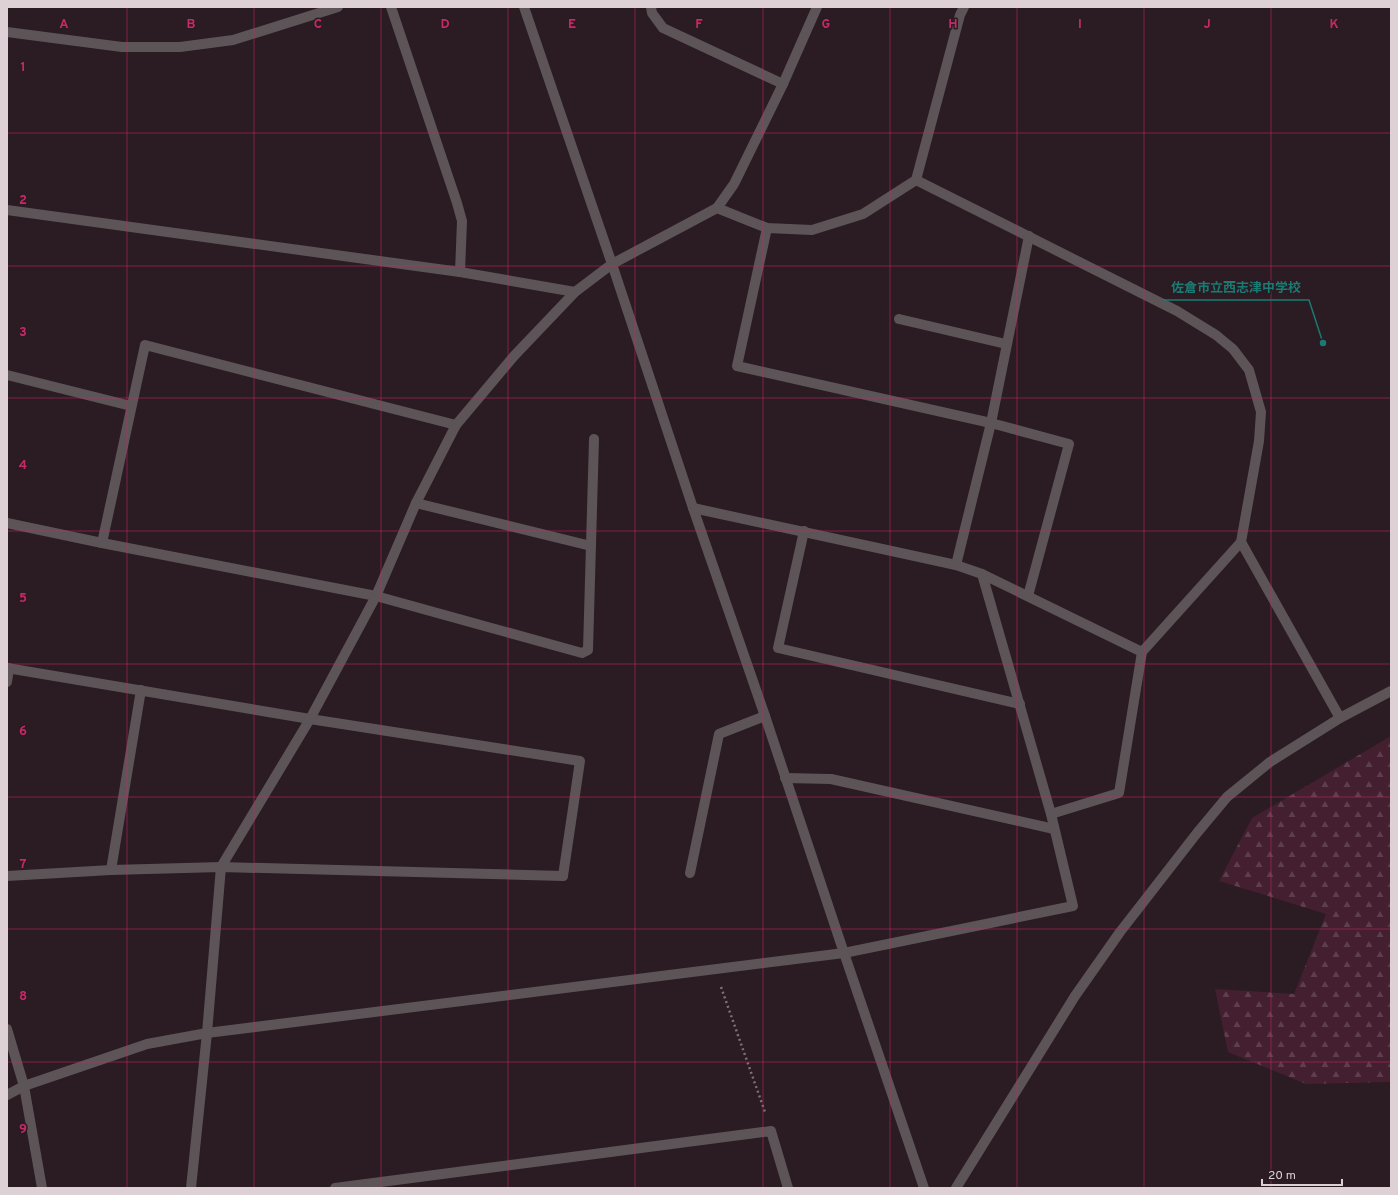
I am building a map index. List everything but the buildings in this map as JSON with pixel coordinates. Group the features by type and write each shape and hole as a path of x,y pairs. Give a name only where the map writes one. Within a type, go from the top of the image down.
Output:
{"street":[{"path":"7,32 122,47 180,47 233,40 338,7"},
{"path":"391,7 457,202 462,221 460,272"},
{"path":"524,7 924,1188"},
{"path":"651,7 652,13 663,28 783,84"},
{"path":"191,1188 207,1033 221,867 310,719 376,596 416,503 456,425 514,356 575,292 612,264 717,208 734,184 783,84 817,7"},
{"path":"717,208 767,228 812,230 863,214 916,180 960,15 964,7"},
{"path":"916,180 1177,310 1216,335 1233,349 1249,370 1261,412 1259,441 1241,542 1142,652 1120,793 1051,814"},
{"path":"7,210 460,272 575,292"},
{"path":"767,228 737,366 991,423 1069,444 1028,596"},
{"path":"956,565 991,423 1029,236"},
{"path":"899,319 1006,344"},
{"path":"102,543 145,345 456,425"},
{"path":"7,375 131,406"},
{"path":"7,523 376,596 582,653 588,650 594,439"},
{"path":"416,503 591,546"},
{"path":"693,508 956,565 982,574 1142,652"},
{"path":"804,531 778,648 1020,704"},
{"path":"1241,542 1340,718"},
{"path":"7,1095 24,1086 147,1044 207,1033 844,953 1073,906 1051,814 982,574"},
{"path":"7,682 8,668 310,719 580,761 563,876 221,867 111,870 7,876"},
{"path":"111,870 141,690"},
{"path":"956,1188 1075,996 1120,932 1227,797 1270,762 1340,718 1391,690"},
{"path":"690,873 719,734 765,716"},
{"path":"785,778 831,779 1054,828"},
{"path":"7,1029 24,1086 42,1188"},
{"path":"335,1188 772,1131 788,1188"}],"path":[{"path":"715,969 772,1131"}],"green space":[{"path":"1391,736 1391,1082 1306,1084 1228,1052 1215,989 1294,994 1326,914 1219,881 1252,818"}],"place":[{"name":"佐倉市立西志津中学校","path":"1323,343"}]}
